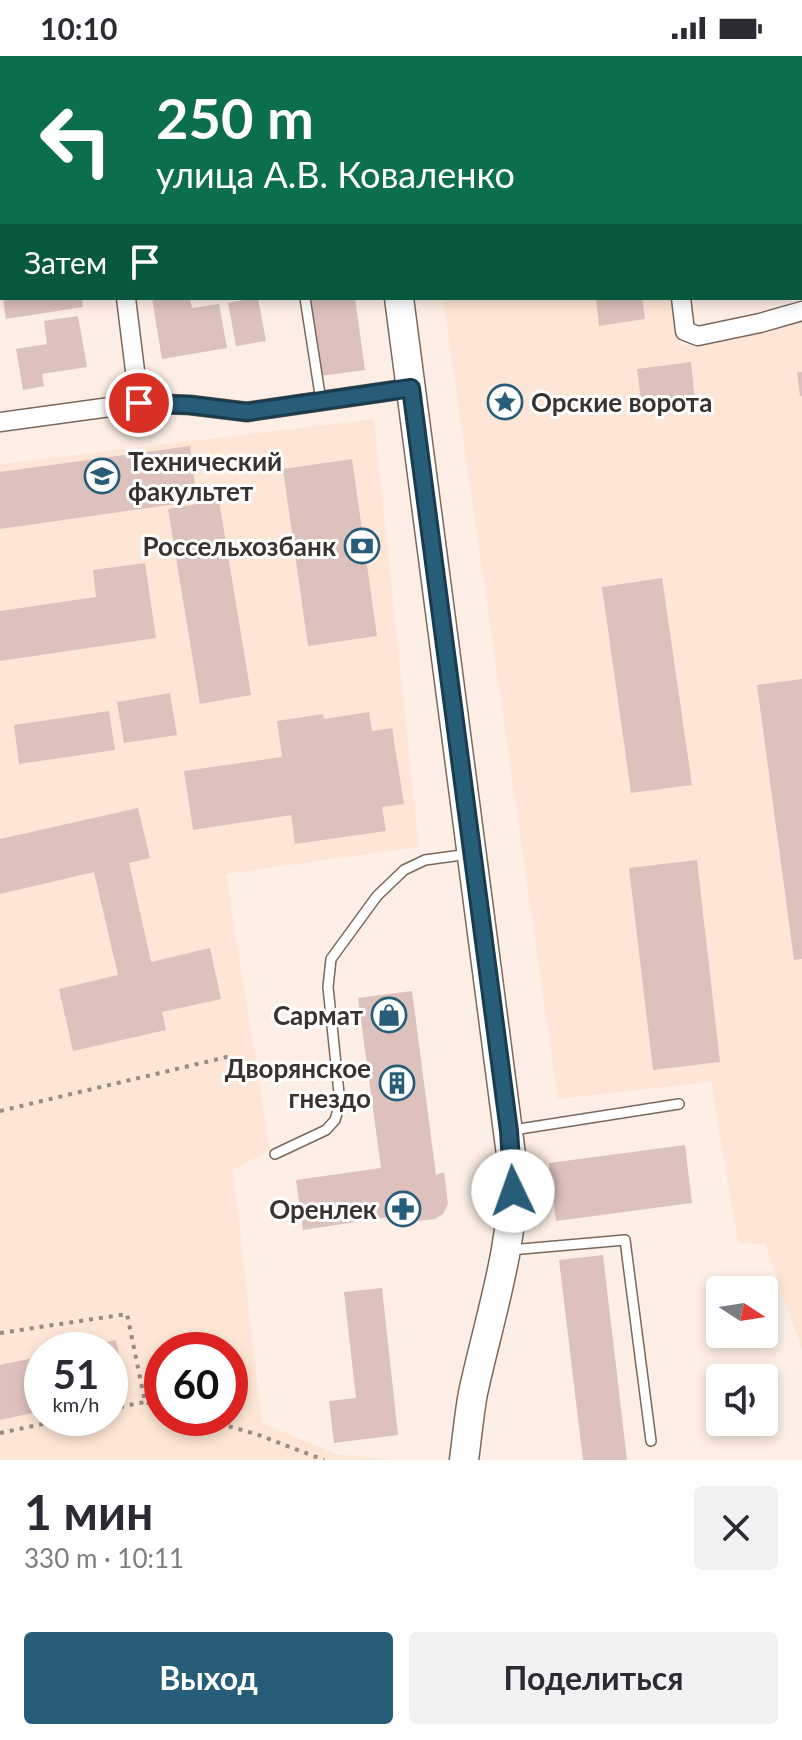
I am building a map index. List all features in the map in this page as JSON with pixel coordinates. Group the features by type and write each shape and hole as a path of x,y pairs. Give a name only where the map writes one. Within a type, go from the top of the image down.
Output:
{"main road":[{"path":"399,300 509,1131 513,1191 507,1250 473,1395 464,1460"}],"street":[{"path":"126,300 139,403"},
{"path":"681,300 685,331 698,336 802,311"},
{"path":"0,422 139,403 247,412 411,388"}],"lane":[{"path":"305,300 321,401"},
{"path":"275,1154 326,1130 335,1120 340,1103 328,987 331,959 377,896 404,870 425,860 472,854"},
{"path":"509,1131 679,1104"},
{"path":"507,1250 625,1240 651,1441"}],"path":[{"path":"0,1111 231,1056"},
{"path":"0,1333 127,1314 144,1397"},
{"path":"0,1433 24,1428"},
{"path":"248,1432 324,1460"}],"shaded area":[{"path":"443,300 671,300 680,347 802,316 802,1350 765,1244 738,1243 711,1082 558,1099"},
{"path":"374,419 419,847 226,874 270,1150 233,1170 262,1423 336,1454 389,1460 0,1460 0,464"}],"building":[{"path":"3,300 82,300 83,307 6,319"},
{"path":"152,300 190,300 192,308 219,304 227,348 162,359"},
{"path":"258,300 266,341 236,346 228,303"},
{"path":"309,300 355,300 365,370 320,376"},
{"path":"596,300 642,300 645,319 599,326"},
{"path":"78,316 87,367 42,374 44,386 23,390 16,349 47,344 44,321"},
{"path":"691,362 695,402 642,408 637,369"},
{"path":"797,372 802,372 802,396 800,396"},
{"path":"190,446 197,501 0,529 0,472"},
{"path":"352,459 377,636 308,646 283,469"},
{"path":"219,500 251,695 200,704 168,509"},
{"path":"145,563 156,638 0,661 0,611 96,597 93,570"},
{"path":"662,578 692,785 631,793 602,587"},
{"path":"802,679 802,959 794,960 757,685"},
{"path":"170,693 177,735 124,743 117,702"},
{"path":"109,711 115,750 19,764 14,725"},
{"path":"369,712 372,731 392,728 404,804 382,807 386,831 295,844 291,815 193,830 184,771 282,757 277,721 323,714 324,719"},
{"path":"138,808 150,858 129,863 151,962 210,948 221,999 162,1012 166,1030 73,1051 59,989 118,975 94,872 0,894 0,839"},
{"path":"697,860 720,1062 653,1070 629,868"},
{"name":"Дворянское гнездо","path":"412,991 436,1175 444,1172 448,1204 443,1214 435,1219 402,1223 402,1215 303,1230 296,1180 381,1168 358,998"},
{"path":"685,1145 692,1203 556,1221 549,1163"},
{"path":"603,1255 627,1460 583,1460 559,1260"},
{"path":"382,1288 398,1435 334,1443 329,1401 356,1398 344,1292"},
{"path":"24,1360 24,1415 0,1420 0,1365"}],"place":[{"name":"Орские ворота","path":"505,402"},
{"name":"Технический факультет","path":"102,476"},
{"name":"Россельхозбанк","path":"362,546"},
{"name":"Сармат","path":"389,1015"},
{"name":"Дворянское гнездо","path":"397,1083"},
{"name":"Оренлек","path":"403,1209"}],"route":[{"path":"139,403 247,412 411,388 509,1131 513,1191"}]}
